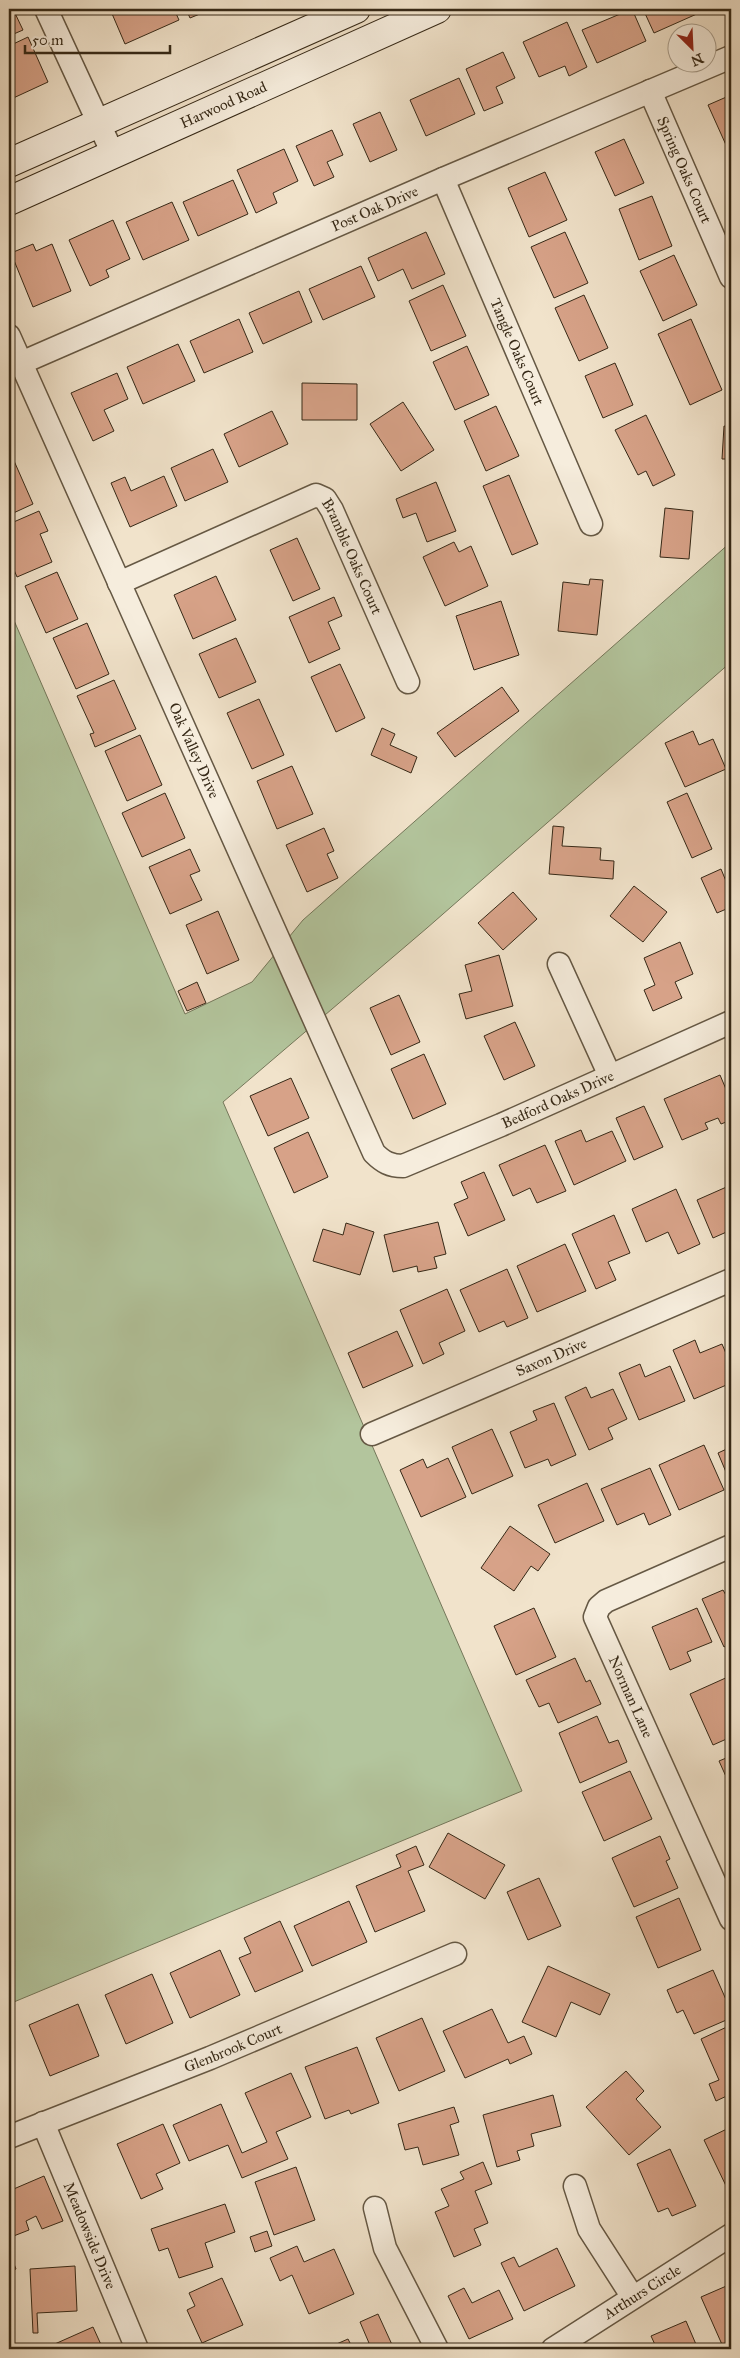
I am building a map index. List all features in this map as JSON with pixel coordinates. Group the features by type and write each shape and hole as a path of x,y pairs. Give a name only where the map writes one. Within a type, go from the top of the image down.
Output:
{"main road":[{"path":"9,163 356,9"},
{"name":"Harwood Road","path":"9,201 437,9"}],"street":[{"path":"46,9 113,154"},
{"name":"Post Oak Drive","path":"21,363 443,179 731,57"},
{"name":"Spring Oaks Court","path":"650,91 731,277"},
{"name":"Tangle Oaks Court","path":"443,179 591,524"},
{"name":"Oak Valley Drive","path":"9,336 374,1153 382,1161"},
{"name":"Bramble Oaks Court","path":"119,583 316,495 325,499 332,510 408,682"},
{"path":"559,964 610,1076"},
{"name":"Bedford Oaks Drive","path":"382,1161 394,1166 403,1166 731,1022"},
{"name":"Saxon Drive","path":"372,1434 731,1280"},
{"name":"Norman Lane","path":"731,1546 606,1601 599,1607 595,1617 731,1919"},
{"name":"Glenbrook Court","path":"9,2137 228,2051 455,1954"},
{"name":"Meadowside Drive","path":"43,2123 137,2349"},
{"path":"575,2186 589,2229 632,2296"},
{"path":"375,2208 386,2248 436,2349"},
{"name":"Arthurs Circle","path":"553,2349 632,2296 731,2235"}],"green space":[{"path":"731,542 731,662 427,928 223,1102 522,1791 9,2004 9,609 185,1014 252,982 303,920"}],"building":[{"path":"9,9 13,9 23,30 9,36"},
{"path":"110,9 174,9 179,20 125,44"},
{"path":"186,9 212,9 190,18"},
{"path":"632,9 646,41 597,63 582,30"},
{"path":"643,9 697,9 699,13 679,22 668,22 668,27 654,33"},
{"path":"567,22 587,67 569,76 565,66 539,77 523,42"},
{"path":"28,37 48,82 9,100 9,46"},
{"path":"503,52 515,78 496,87 503,103 484,111 466,69"},
{"path":"459,78 475,114 426,136 410,100"},
{"path":"731,95 731,143 726,145 708,105"},
{"path":"380,112 397,150 370,162 353,124"},
{"path":"332,130 343,155 327,162 334,177 314,186 296,146"},
{"path":"624,139 644,183 615,196 595,152"},
{"path":"284,149 298,181 273,193 277,203 256,213 237,170"},
{"path":"545,172 567,220 529,237 508,188"},
{"path":"233,180 248,214 198,236 183,202"},
{"path":"652,196 672,246 639,260 619,209"},
{"path":"172,202 189,240 143,260 126,222"},
{"path":"113,220 130,259 106,270 109,277 90,286 69,240"},
{"path":"426,232 445,274 412,289 403,269 378,281 368,258"},
{"path":"565,232 588,283 554,298 531,247"},
{"path":"33,244 36,251 52,244 71,291 33,307 11,253"},
{"path":"674,255 697,305 663,321 640,271"},
{"path":"361,266 375,297 323,320 309,289"},
{"path":"443,285 466,336 431,351 409,301"},
{"path":"299,291 312,322 263,344 249,313"},
{"path":"584,295 608,348 579,361 555,308"},
{"path":"239,319 253,352 204,373 190,341"},
{"path":"691,319 722,390 690,405 658,334"},
{"path":"178,344 195,381 143,404 127,367"},
{"path":"467,346 489,395 455,410 433,362"},
{"path":"615,363 633,405 603,418 585,376"},
{"path":"117,373 128,399 104,410 114,431 93,441 71,393"},
{"path":"302,383 357,384 357,420 302,420"},
{"path":"403,402 434,450 401,471 370,424"},
{"path":"496,406 519,456 486,471 464,421"},
{"path":"272,411 288,444 239,467 224,434"},
{"path":"646,415 675,475 653,486 646,471 638,475 615,430"},
{"path":"724,426 731,427 731,459 722,459"},
{"path":"213,449 228,482 185,501 171,468"},
{"path":"11,454 33,504 9,515 9,456"},
{"path":"509,475 538,544 512,555 483,486"},
{"path":"164,476 177,506 130,527 111,483 125,477 131,491"},
{"path":"436,482 456,531 427,542 416,513 403,518 396,499"},
{"path":"665,508 693,511 689,559 660,557"},
{"path":"39,511 48,531 40,534 52,562 17,577 9,558 9,524"},
{"path":"297,538 320,589 293,601 270,550"},
{"path":"454,542 459,552 471,546 488,586 445,606 423,557"},
{"path":"57,572 78,619 46,633 25,586"},
{"path":"216,576 236,620 193,639 174,595"},
{"path":"590,579 603,580 597,635 558,631 563,582 589,585"},
{"path":"334,597 342,616 328,622 340,649 309,663 289,617"},
{"path":"501,601 519,655 474,670 456,616"},
{"path":"87,623 109,674 76,689 53,638"},
{"path":"236,638 256,682 219,698 199,654"},
{"path":"340,664 365,718 336,732 311,677"},
{"path":"114,680 136,729 95,747 90,734 94,733 77,696"},
{"path":"502,687 519,711 455,757 437,733"},
{"path":"259,699 284,755 252,769 227,713"},
{"path":"382,728 395,734 390,745 417,757 411,773 371,755"},
{"path":"693,731 699,745 713,739 726,769 685,787 665,743"},
{"path":"140,735 162,785 127,801 105,751"},
{"path":"292,766 313,814 277,829 257,781"},
{"path":"165,793 185,838 142,857 122,813"},
{"path":"687,793 712,849 692,858 667,802"},
{"path":"553,826 564,827 562,846 601,848 600,860 614,861 613,879 549,874"},
{"path":"324,828 334,851 327,854 338,878 307,892 286,845"},
{"path":"190,849 200,871 190,875 202,900 170,914 149,867"},
{"path":"721,869 728,886 731,884 731,907 717,913 701,878"},
{"path":"634,886 667,912 643,942 610,916"},
{"path":"513,892 537,919 503,950 478,923"},
{"path":"218,911 239,960 207,974 186,925"},
{"path":"731,934 731,968 726,968"},
{"path":"680,942 693,974 675,982 682,998 653,1011 644,990 655,985 644,958"},
{"path":"499,955 513,1006 466,1019 459,994 472,991 465,965"},
{"path":"197,982 206,1003 187,1011 178,991"},
{"path":"399,995 420,1042 391,1055 370,1008"},
{"path":"515,1022 535,1066 504,1080 484,1036"},
{"path":"424,1054 446,1104 413,1119 391,1069"},
{"path":"720,1075 731,1101 731,1120 721,1124 718,1118 705,1123 708,1129 682,1140 664,1099"},
{"path":"291,1078 309,1118 268,1136 250,1096"},
{"path":"644,1106 663,1147 634,1160 616,1118"},
{"path":"581,1130 586,1142 612,1131 626,1161 574,1185 555,1141"},
{"path":"308,1132 328,1177 294,1193 274,1148"},
{"path":"545,1145 566,1191 537,1203 530,1188 513,1196 499,1165"},
{"path":"484,1172 505,1220 468,1236 454,1204 468,1198 461,1182"},
{"path":"731,1185 731,1230 713,1238 697,1200"},
{"path":"676,1189 700,1244 678,1254 668,1232 646,1242 632,1209"},
{"path":"614,1215 630,1253 608,1262 616,1280 596,1289 572,1234"},
{"path":"438,1222 446,1254 434,1257 437,1268 418,1272 417,1266 393,1272 384,1235"},
{"path":"346,1223 374,1232 360,1275 313,1261 323,1229 343,1235"},
{"path":"565,1244 586,1291 537,1312 517,1266"},
{"path":"507,1269 528,1318 507,1327 504,1321 479,1332 460,1290"},
{"path":"447,1289 465,1331 439,1343 444,1354 423,1364 400,1310"},
{"path":"397,1331 413,1366 363,1388 348,1353"},
{"path":"695,1340 700,1353 722,1344 731,1365 731,1383 694,1399 673,1350"},
{"path":"640,1364 645,1377 670,1366 685,1401 639,1420 619,1373"},
{"path":"586,1387 591,1398 613,1389 627,1419 608,1428 613,1439 589,1450 565,1397"},
{"path":"554,1403 576,1455 551,1466 548,1459 525,1468 510,1432 537,1420 533,1411"},
{"path":"492,1429 513,1476 472,1494 452,1447"},
{"path":"704,1445 724,1490 679,1510 659,1465"},
{"path":"731,1447 731,1484 718,1453"},
{"path":"448,1458 466,1497 421,1517 400,1470 423,1459 427,1468"},
{"path":"650,1468 671,1515 649,1525 644,1513 617,1525 601,1489"},
{"path":"587,1483 604,1521 555,1543 538,1505"},
{"path":"510,1526 550,1554 538,1571 531,1566 514,1591 481,1568"},
{"path":"723,1590 727,1597 731,1595 731,1643 724,1647 702,1599"},
{"path":"534,1608 556,1657 516,1675 494,1626"},
{"path":"697,1608 712,1642 687,1652 691,1661 670,1670 652,1627"},
{"path":"575,1658 586,1682 590,1680 601,1704 558,1723 549,1703 539,1707 526,1680"},
{"path":"730,1676 731,1737 713,1745 690,1694"},
{"path":"597,1716 609,1743 618,1740 627,1762 580,1783 559,1733"},
{"path":"731,1756 731,1780 728,1781 719,1761"},
{"path":"630,1771 652,1819 604,1841 582,1792"},
{"path":"448,1833 505,1865 485,1899 429,1867"},
{"path":"660,1836 670,1859 666,1861 678,1888 634,1907 612,1858"},
{"path":"416,1846 424,1865 408,1871 425,1911 375,1932 356,1886 401,1867 396,1855"},
{"path":"539,1878 561,1926 528,1940 507,1892"},
{"path":"679,1898 701,1950 658,1968 636,1917"},
{"path":"349,1901 367,1942 312,1966 294,1926"},
{"path":"280,1921 303,1971 255,1992 239,1958 251,1953 244,1938"},
{"path":"220,1950 240,1995 190,2018 170,1973"},
{"path":"548,1966 610,1994 600,2015 571,2002 556,2037 522,2022"},
{"path":"713,1970 731,2011 731,2018 694,2034 683,2010 677,2013 667,1990"},
{"path":"152,1974 173,2023 126,2044 105,1995"},
{"path":"78,2004 99,2056 50,2076 29,2025"},
{"path":"492,2009 508,2043 524,2036 532,2054 510,2064 508,2059 465,2078 443,2031"},
{"path":"422,2018 445,2071 399,2091 376,2038"},
{"path":"731,2025 731,2094 716,2101 709,2084 719,2080 701,2039"},
{"path":"357,2047 379,2103 351,2114 349,2110 325,2119 305,2067"},
{"path":"626,2071 644,2091 636,2099 661,2127 629,2155 586,2107"},
{"path":"291,2073 311,2117 276,2132 288,2159 242,2178 228,2145 189,2161 173,2125 221,2104 242,2153 267,2142 245,2093"},
{"path":"553,2095 561,2126 531,2134 534,2146 517,2151 520,2160 497,2167 483,2115"},
{"path":"454,2107 459,2122 450,2125 459,2155 423,2165 418,2147 405,2150 398,2124"},
{"path":"163,2124 180,2163 156,2174 163,2189 141,2199 117,2144"},
{"path":"731,2127 731,2189 728,2190 704,2140"},
{"path":"670,2149 696,2206 672,2216 668,2208 658,2212 637,2164"},
{"path":"483,2162 492,2184 475,2191 488,2223 474,2229 481,2245 454,2257 435,2212 449,2206 441,2189 464,2179 460,2172"},
{"path":"296,2167 315,2220 274,2235 255,2182"},
{"path":"44,2176 63,2221 42,2229 36,2216 26,2221 29,2230 11,2237 9,2233 9,2191"},
{"path":"225,2204 235,2232 205,2243 213,2267 179,2278 168,2248 159,2251 151,2229"},
{"path":"267,2231 272,2246 255,2252 250,2237"},
{"path":"297,2246 304,2262 334,2249 354,2294 309,2314 292,2275 280,2281 270,2258"},
{"path":"557,2248 575,2286 524,2311 501,2263 514,2257 519,2267"},
{"path":"9,2251 16,2269 9,2272"},
{"path":"75,2266 77,2311 37,2313 38,2333 33,2333 30,2269"},
{"path":"222,2278 243,2325 202,2343 187,2310 195,2306 189,2293"},
{"path":"731,2284 731,2349 724,2349 701,2297"},
{"path":"464,2288 472,2303 499,2290 513,2319 469,2339 448,2296"},
{"path":"378,2314 394,2349 354,2349 369,2343 360,2322"},
{"path":"686,2321 698,2349 657,2349 651,2336"},
{"path":"93,2327 103,2349 48,2349 48,2347"},
{"path":"348,2339 353,2349 334,2349 332,2346"}]}
